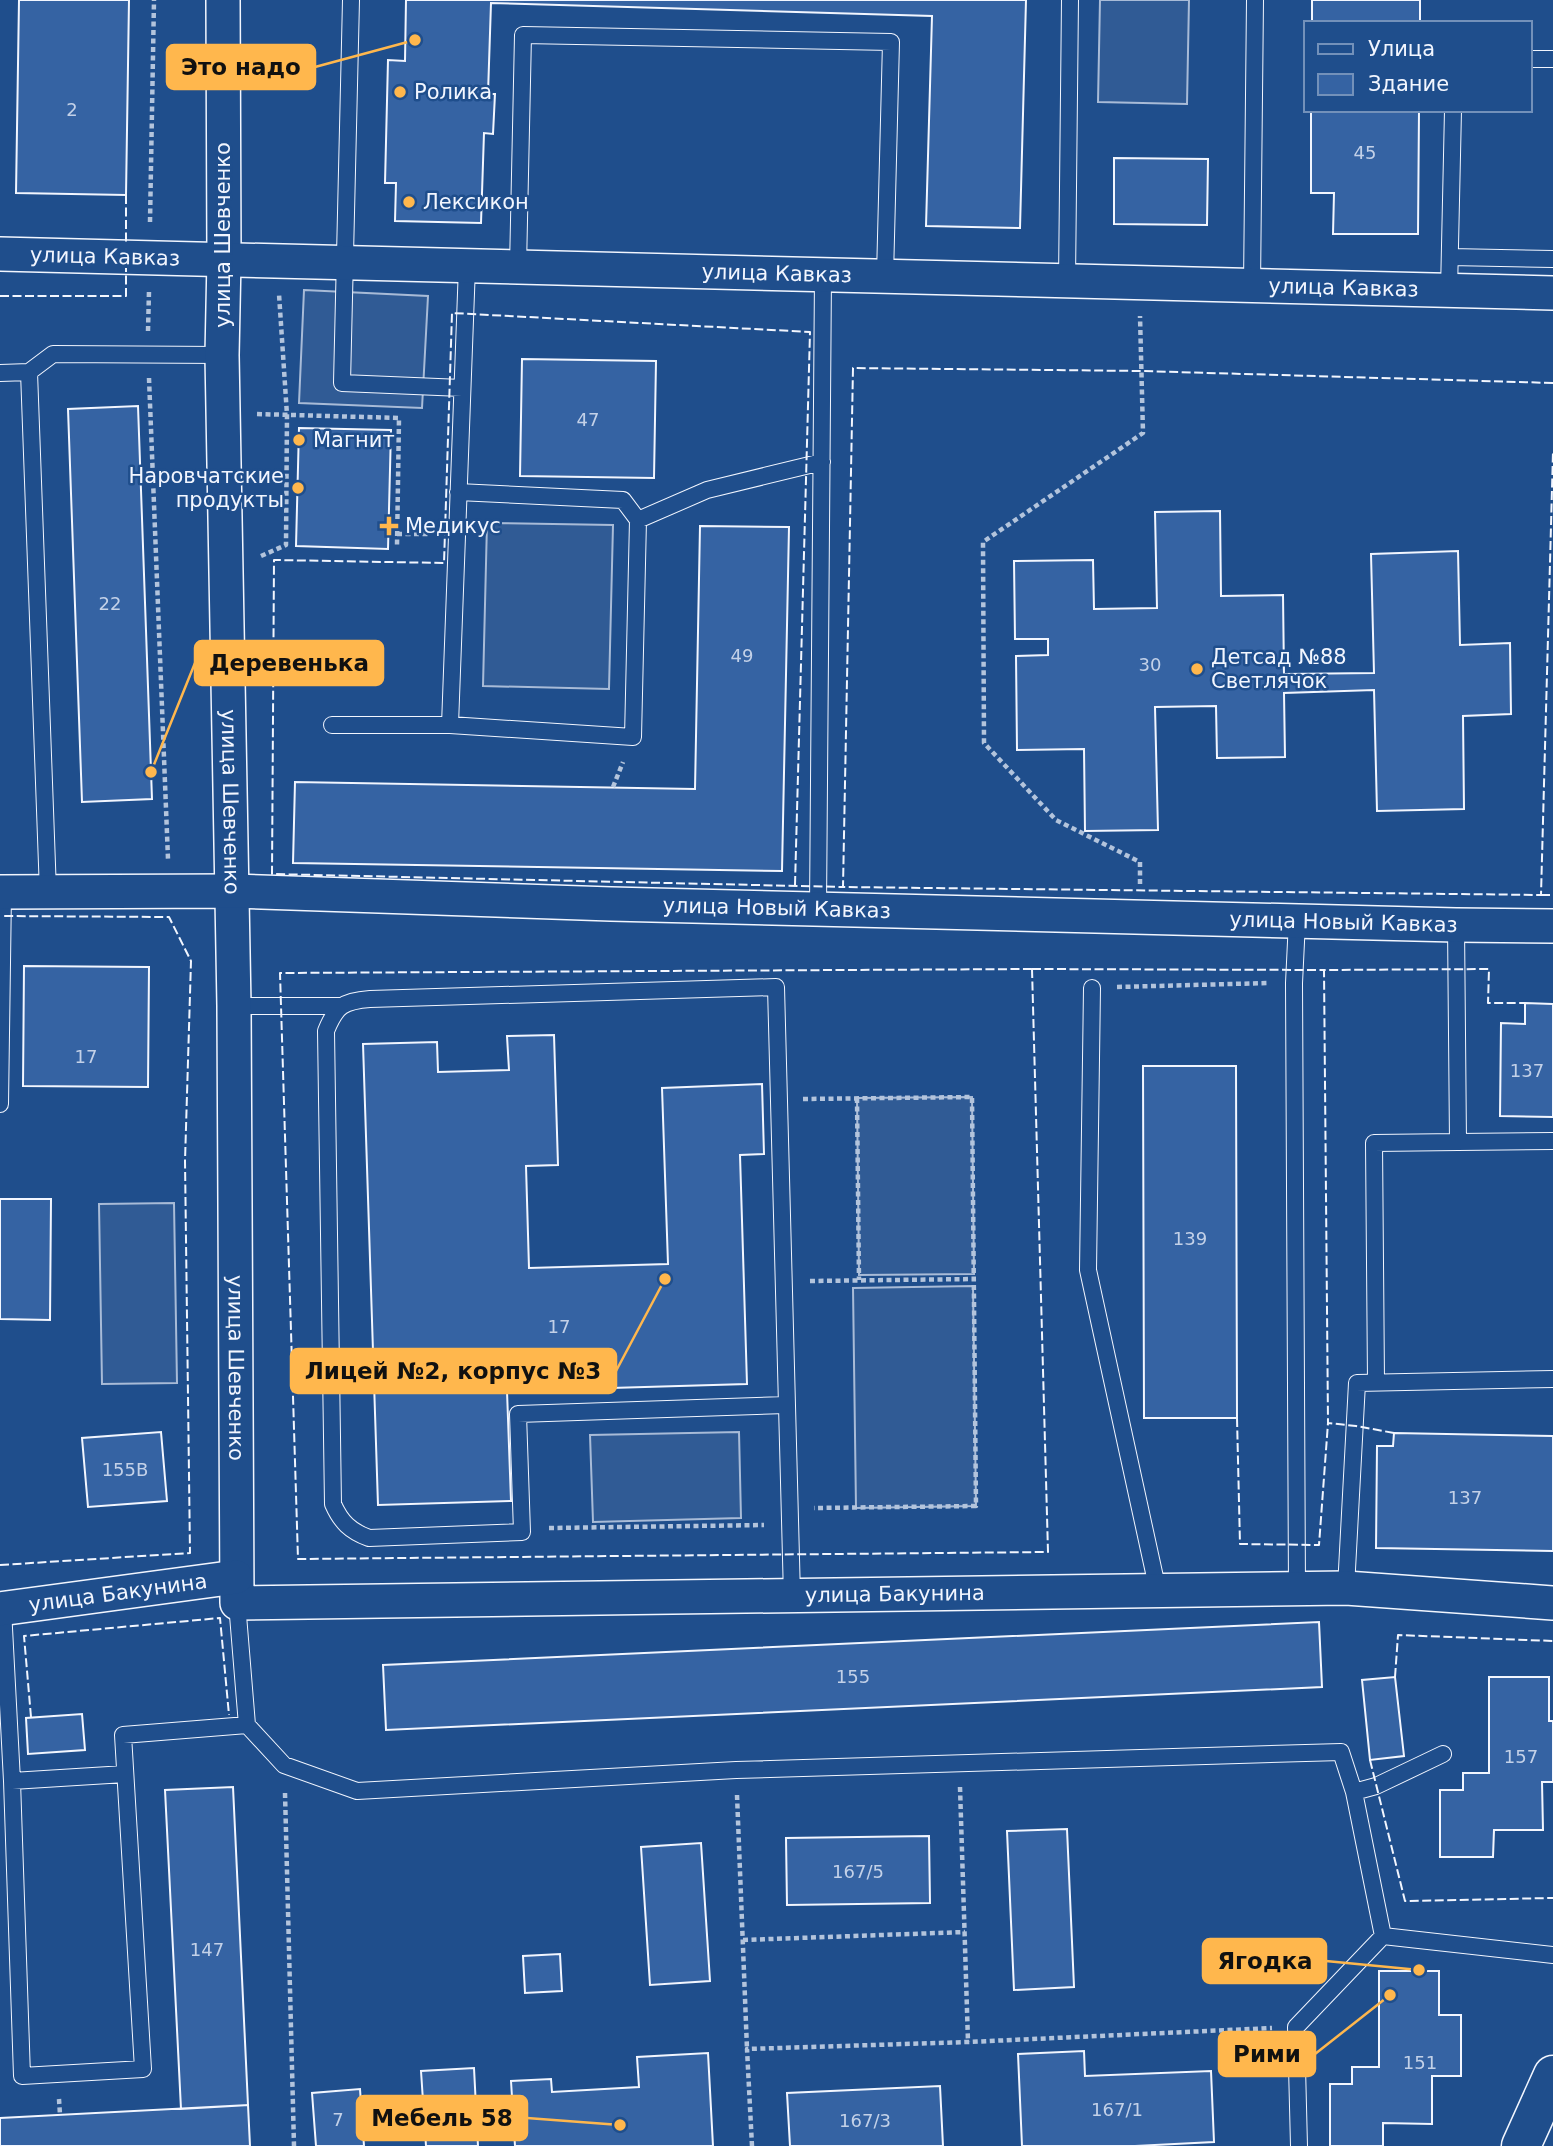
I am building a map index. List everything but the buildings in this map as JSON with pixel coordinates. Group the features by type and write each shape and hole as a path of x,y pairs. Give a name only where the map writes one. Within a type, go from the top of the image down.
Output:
{"street":[{"name":"улица Шевченко","path":"223,0 222,355 234,1006 236,1590"},
{"name":"улица Кавказ","path":"0,254 1553,293"},
{"name":"улица Новый Кавказ","path":"2,892 232,891 1553,926"},
{"name":"улица Бакунина","path":"1,1609 236,1590 792,1596 1346,1588 1553,1603"},
{"path":"1521,2146 1553,2075"}],"lane":[{"path":"351,0 342,383 462,388"},
{"path":"1068,281 1070,0"},
{"path":"1252,286 1255,0"},
{"path":"518,267 523,35 891,42 886,276"},
{"path":"1532,59 1553,59"},
{"path":"1449,290 1453,112"},
{"path":"1450,257 1553,259"},
{"path":"450,725 467,266"},
{"path":"818,908 823,275"},
{"path":"0,373 29,372 52,354 222,355"},
{"path":"29,372 48,892"},
{"path":"638,520 707,490 822,462"},
{"path":"332,725 450,725 633,737 638,520 623,500 458,492"},
{"path":"0,1104 2,892"},
{"path":"1297,921 1294,983 1297,1589"},
{"path":"1456,925 1458,1142"},
{"path":"234,1006 340,1006 355,1000 370,999 776,988 792,1596"},
{"path":"1091,988 1088,1269 1158,1591"},
{"path":"340,1006 331,1017 326,1031 333,1504 347,1526 357,1534 369,1538 522,1532 518,1414 786,1405"},
{"path":"1376,1381 1374,1143 1553,1142"},
{"path":"1346,1588 1357,1382 1553,1379"},
{"path":"236,1590 247,1725 285,1765 357,1791 736,1770 1341,1752 1354,1792 1383,1936"},
{"path":"1,1609 12,1782 22,2076 143,2068 123,1735 247,1725"},
{"path":"1354,1792 1376,1786 1443,1754"},
{"path":"12,1782 125,1774"},
{"path":"1383,1936 1553,1955"},
{"path":"1299,2146 1296,2027 1383,1936"}],"path":[{"path":"154,0 148,354 168,864"},
{"path":"1140,283 1143,433 984,542 984,743 1056,820 1140,862 1141,916"},
{"path":"223,413 399,418 397,545"},
{"path":"397,534 457,535"},
{"path":"1091,988 1294,983"},
{"path":"522,1529 976,1506 972,1097 779,1099"},
{"path":"857,1098 859,1280"},
{"path":"783,1281 974,1279"},
{"path":"959,1763 968,2042"},
{"path":"285,1765 294,2146"},
{"path":"736,1770 752,2146"},
{"path":"743,1940 965,1932"},
{"path":"747,2049 1296,2027"}],"shaded area":[{"path":"1100,0 1189,0 1187,104 1098,102"},
{"path":"304,290 428,296 422,408 299,403"},
{"path":"487,523 613,525 609,689 483,686"},
{"path":"972,1097 974,1274 859,1275 857,1098"},
{"path":"174,1203 177,1383 102,1384 99,1204"},
{"path":"973,1286 976,1506 856,1508 853,1288"},
{"path":"739,1432 741,1518 593,1522 590,1435"}],"fence":[{"path":"126,195 126,244"},
{"path":"0,296 126,296 126,268"},
{"path":"795,885 810,332 452,313 444,563 274,560 272,874 843,887"},
{"path":"1553,383 1142,371 853,368 843,887 1541,895 1553,452"},
{"path":"1541,895 1553,895"},
{"path":"0,1565 190,1553 185,1161 191,961 169,917 3,916"},
{"path":"1032,969 1048,1552 298,1559 280,973 1032,969"},
{"path":"1032,969 1324,970"},
{"path":"1394,1433 1328,1423 1324,970 1489,969 1488,1003 1525,1003"},
{"path":"1237,1418 1240,1544 1319,1545 1328,1423"},
{"path":"31,1717 24,1636 220,1618 229,1715"},
{"path":"1395,1677 1398,1635 1553,1641"},
{"path":"1370,1760 1405,1901 1553,1898"}],"place":[{"name":"Это надо","path":"415,40"},
{"name":"Ролика","path":"400,92"},
{"name":"Лексикон","path":"409,202"},
{"name":"Магнит","path":"299,440"},
{"name":"Наровчатские продукты","path":"298,488"},
{"name":"Медикус","path":"389,526"},
{"name":"Детсад №88 Светлячок","path":"1197,669"},
{"name":"Деревенька","path":"151,772"},
{"name":"Лицей №2, корпус №3","path":"665,1279"},
{"name":"Ягодка","path":"1419,1970"},
{"name":"Рими","path":"1390,1995"},
{"name":"Мебель 58","path":"620,2125"}]}
